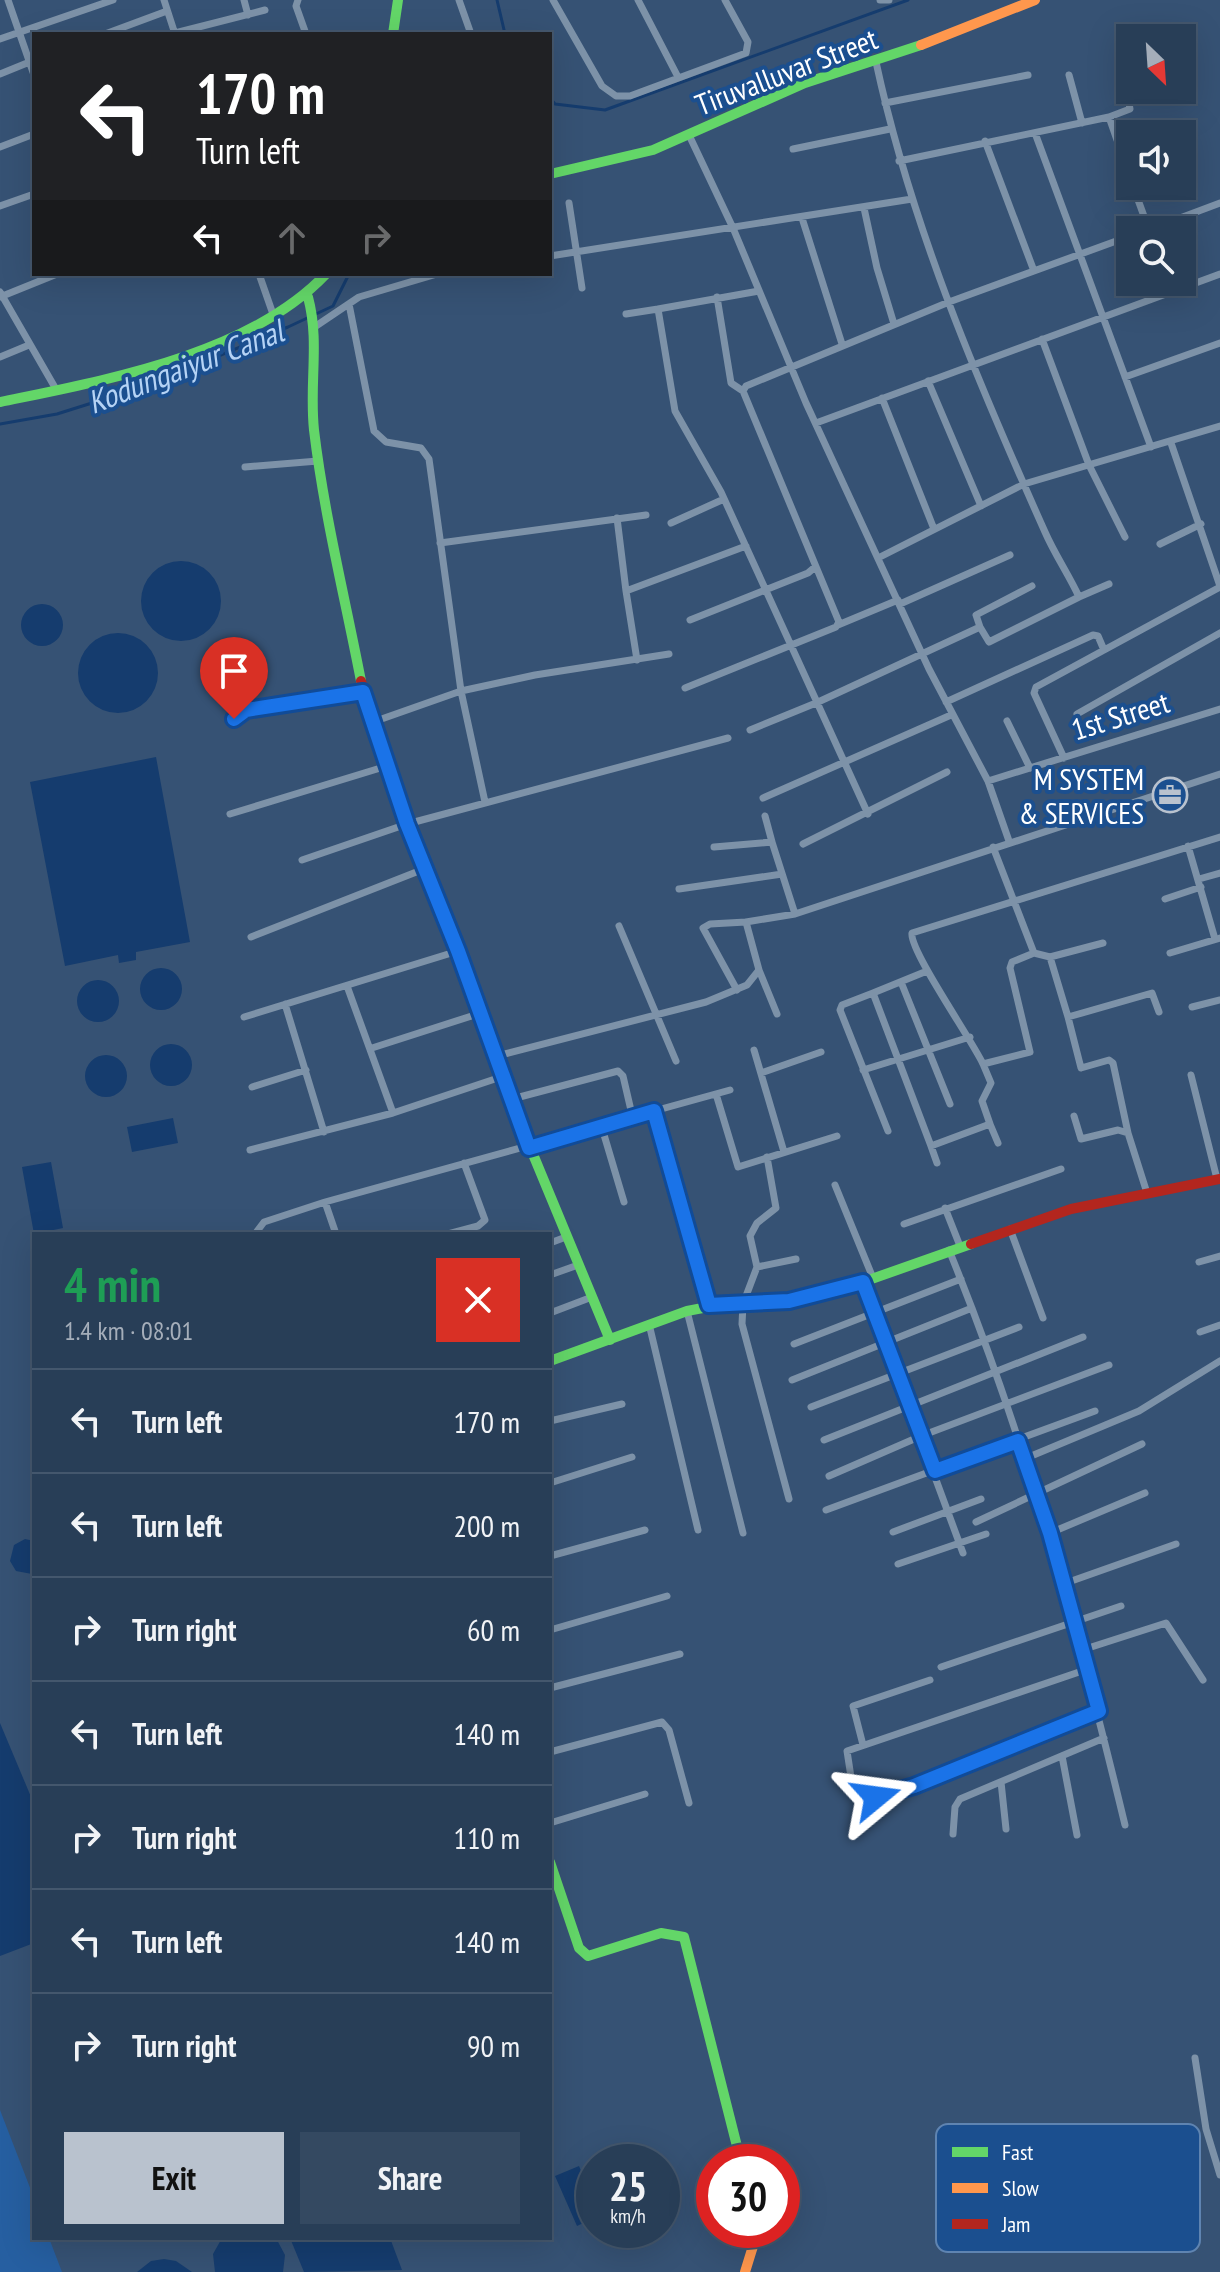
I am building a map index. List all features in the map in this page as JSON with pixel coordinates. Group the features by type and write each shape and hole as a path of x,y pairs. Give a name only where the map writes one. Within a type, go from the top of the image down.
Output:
{"street":[{"path":"0,74 32,61 8,0"},
{"path":"0,39 113,0"},
{"path":"164,0 174,32"},
{"path":"244,0 248,15"},
{"path":"298,0 296,6 305,32"},
{"path":"393,32 398,0"},
{"path":"459,0 470,32"},
{"path":"553,0 608,93 630,96 746,53 748,42 725,0"},
{"path":"638,0 678,77"},
{"path":"880,0 889,0"},
{"name":"Tiruvalluvar Street","path":"552,174 653,150 805,83 876,62 1035,0"},
{"path":"183,32 265,10"},
{"path":"110,32 167,11"},
{"path":"876,62 899,161 949,302 1024,484 1079,597"},
{"path":"885,103 1028,75"},
{"path":"1069,75 1082,123"},
{"path":"899,161 1109,117 1130,109 1129,104"},
{"path":"1109,117 1116,137"},
{"path":"793,149 890,129"},
{"path":"1035,133 1151,447"},
{"path":"0,147 32,135"},
{"path":"689,135 733,228 789,366 951,715 988,781 1009,841"},
{"path":"985,141 1034,271"},
{"path":"0,206 32,195"},
{"path":"552,256 912,199"},
{"path":"569,203 582,288"},
{"path":"1185,216 1220,203"},
{"path":"864,208 877,268 894,324"},
{"path":"802,218 842,344"},
{"path":"743,391 751,381 842,344 1116,241"},
{"path":"816,423 1220,274"},
{"path":"52,276 1,295 57,391"},
{"path":"260,276 274,317"},
{"path":"0,402 139,370 274,317 308,297 324,276"},
{"path":"315,324 371,293 430,276"},
{"path":"626,314 759,291"},
{"path":"308,297 315,324 311,399 318,461 363,692 407,824 458,951 529,1148 610,1340"},
{"path":"717,297 731,383 743,391 839,620 838,625"},
{"path":"349,304 374,431 381,440 421,448 426,454 461,691 485,802"},
{"path":"658,309 677,417 701,452 724,499 868,814"},
{"path":"1042,339 1089,465 1125,537"},
{"path":"1125,377 1220,343"},
{"path":"0,357 29,345"},
{"path":"928,381 981,506"},
{"path":"882,398 934,529"},
{"path":"880,557 1024,484 1220,426"},
{"path":"1064,758 1034,689 1220,586 1218,570 1171,443"},
{"path":"245,467 318,461"},
{"path":"671,523 724,499"},
{"path":"440,543 646,515"},
{"path":"617,518 637,660"},
{"path":"1160,544 1201,524"},
{"path":"626,591 746,546"},
{"path":"685,688 1010,555"},
{"path":"690,620 808,573 815,567"},
{"path":"1032,586 977,614 989,642 1109,584"},
{"path":"750,730 980,627"},
{"path":"1077,714 1220,633"},
{"path":"946,702 1090,636 1097,635 1104,650"},
{"path":"373,722 461,691 669,654"},
{"path":"234,719 246,710 363,692"},
{"name":"1st Street","path":"988,781 1220,709"},
{"path":"763,798 951,715"},
{"path":"1007,721 1030,768"},
{"path":"302,860 407,824 728,738"},
{"path":"230,814 387,766"},
{"path":"803,844 947,772"},
{"path":"737,990 703,928 710,924 795,914 1220,774"},
{"path":"765,816 795,914"},
{"path":"998,1143 982,1105 991,1083 970,1037 927,971 911,940 912,933 1220,837"},
{"path":"714,847 772,842"},
{"path":"1170,953 1218,938 1188,846"},
{"path":"993,847 1034,953"},
{"path":"251,937 424,869"},
{"path":"1165,899 1220,873"},
{"path":"679,889 782,874"},
{"path":"746,922 759,970 777,1014"},
{"path":"619,926 676,1061"},
{"path":"983,1064 1030,1052 1010,968 1012,962 1034,953 1050,957 1103,943"},
{"path":"244,1017 458,951"},
{"path":"1050,957 1081,1068 1109,1060 1113,1063 1128,1133 1147,1193"},
{"path":"497,1056 656,1015 737,990 757,977 759,970"},
{"path":"888,1131 840,1010 842,1005 927,971"},
{"path":"901,982 950,1104"},
{"path":"347,986 393,1113"},
{"path":"873,993 896,1061 937,1163"},
{"path":"1068,1017 1152,993 1159,1012"},
{"path":"1192,1007 1220,1000"},
{"path":"285,1004 324,1132"},
{"path":"372,1048 481,1013"},
{"path":"863,1070 970,1037"},
{"path":"754,1050 784,1152"},
{"path":"761,1073 821,1052"},
{"path":"252,1087 306,1070"},
{"path":"512,1099 618,1071 623,1076 633,1119"},
{"path":"552,1360 709,1305 789,1301 868,1280 1071,1209 1219,1179 1191,1075"},
{"path":"250,1150 393,1113 504,1076"},
{"path":"256,1232 264,1222 325,1202 602,1128 730,1090"},
{"path":"716,1094 738,1167 837,1136"},
{"path":"654,1111 709,1305"},
{"path":"1074,1116 1081,1139 1118,1130 1128,1133"},
{"path":"931,1146 990,1124"},
{"path":"602,1128 624,1202"},
{"path":"767,1157 776,1208 757,1223 750,1236 757,1267 743,1304 742,1324 789,1499"},
{"path":"456,1232 478,1226 485,1220 464,1163"},
{"path":"904,1224 1061,1169"},
{"path":"835,1185 868,1280 873,1311 963,1553"},
{"path":"325,1202 335,1232"},
{"path":"945,1208 961,1279 1050,1533 1099,1711 1125,1825"},
{"path":"1010,1229 1043,1318"},
{"path":"552,1242 566,1237"},
{"path":"1199,1262 1220,1256"},
{"path":"757,1267 796,1259"},
{"path":"552,1274 578,1265"},
{"path":"794,1344 961,1279"},
{"path":"552,1312 592,1297"},
{"path":"792,1380 972,1308"},
{"path":"687,1311 743,1533"},
{"path":"649,1324 698,1530"},
{"path":"1200,1332 1220,1325"},
{"path":"811,1407 1019,1327"},
{"path":"824,1440 1083,1337"},
{"path":"1024,1459 1139,1411 1220,1361"},
{"path":"829,1476 921,1436 1109,1365"},
{"path":"552,1421 622,1404"},
{"path":"826,1510 1095,1411"},
{"path":"976,1522 1142,1444"},
{"path":"552,1482 632,1457"},
{"path":"1050,1533 1145,1493"},
{"path":"893,1532 981,1499"},
{"path":"552,1555 645,1530"},
{"path":"898,1564 986,1534"},
{"path":"1063,1584 1176,1544"},
{"path":"552,1629 667,1596"},
{"path":"941,1667 1121,1606"},
{"path":"1082,1650 1166,1623 1203,1680"},
{"path":"552,1687 680,1654"},
{"path":"1088,1669 847,1751 851,1777 863,1796 876,1797 914,1786 1099,1711"},
{"path":"863,1745 853,1706 930,1680"},
{"path":"552,1751 662,1722 669,1730 689,1803"},
{"path":"953,1834 956,1802 1104,1738"},
{"path":"1062,1756 1077,1835"},
{"path":"1001,1782 1006,1829"},
{"path":"552,1822 645,1794"},
{"path":"552,1868 579,1948 588,1956 661,1933 684,1937 736,2144"},
{"path":"1195,2058 1220,2175"},
{"path":"745,2272 752,2248"}],"shaded area":[{"path":"173,561 189,561 210,572 221,593 221,609 210,630 189,641 173,641 159,635 147,623 141,609 141,593 147,579 159,567"},
{"path":"42,604 57,610 63,625 57,640 42,646 27,640 21,625 27,610"},
{"path":"110,633 126,633 147,644 158,665 158,681 147,702 126,713 110,713 96,707 84,695 78,681 78,665 84,651 96,639"},
{"path":"156,757 190,942 136,952 136,960 119,963 118,955 65,966 30,782"},
{"path":"161,968 176,974 182,989 176,1004 161,1010 146,1004 140,989 146,974"},
{"path":"98,980 113,986 119,1001 113,1016 98,1022 83,1016 77,1001 83,986"},
{"path":"171,1044 186,1050 192,1065 186,1080 171,1086 156,1080 150,1065 156,1050"},
{"path":"106,1055 121,1061 127,1076 121,1091 106,1097 91,1091 85,1076 91,1061"},
{"path":"173,1118 178,1143 132,1152 127,1127"},
{"path":"51,1162 63,1228 34,1232 22,1167"},
{"path":"25,1539 32,1541 32,1574 16,1571 10,1561 14,1545"},
{"path":"0,1723 32,1799 32,1944 0,1956"},
{"path":"0,2110 32,2193 32,2240 50,2240 62,2272 0,2272"},
{"path":"576,2167 576,2224 555,2176"},
{"path":"221,2240 277,2240 285,2255 283,2272 215,2272 213,2254"},
{"path":"291,2240 391,2240 402,2270 304,2272"},
{"path":"151,2261 176,2261 192,2272 137,2272"}],"waterway":[{"path":"497,0 505,32"},
{"path":"552,100 555,104 605,110 908,0"},
{"name":"Kodungaiyur Canal","path":"0,424 57,414 149,385 288,327 333,306 348,276"}],"traffic: fast":[{"path":"393,32 398,0"},
{"path":"552,174 653,150 805,83 921,45"},
{"path":"0,402 129,373 217,344 257,325 294,302 324,276"},
{"path":"308,297 314,346 313,413 318,461 361,681"},
{"path":"518,1118 610,1340"},
{"path":"552,1360 687,1311 729,1303 789,1301 863,1282 971,1244"},
{"path":"552,1868 579,1948 588,1956 661,1933 684,1937 736,2144"}],"traffic: slow":[{"path":"921,45 1035,0"},
{"path":"745,2272 752,2248"}],"traffic: jam":[{"path":"361,681 407,824 518,1118"},
{"path":"971,1244 1071,1209 1220,1179"}],"place":[{"name":"M SYSTEM & SERVICES","path":"1170,795"}],"route":[{"path":"234,719 246,710 363,692 407,824 458,951 529,1148 654,1111 709,1305 789,1301 863,1282 935,1471 1018,1441 1050,1533 1099,1711 905,1790 876,1797"}]}
